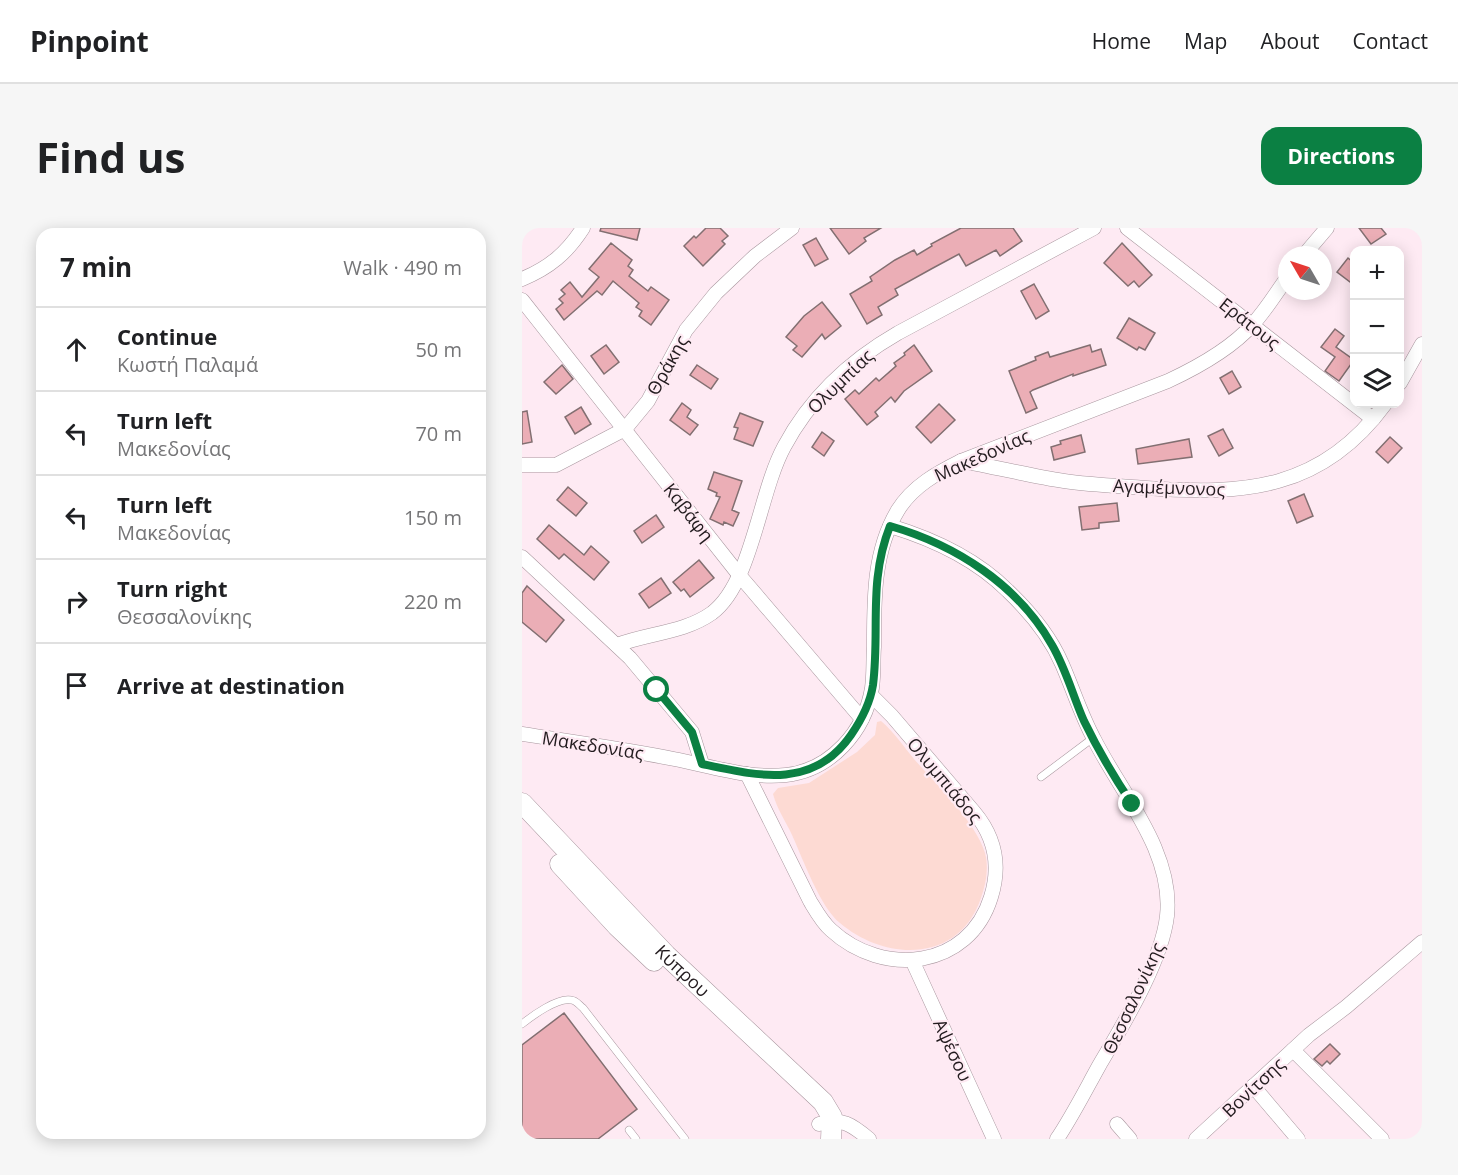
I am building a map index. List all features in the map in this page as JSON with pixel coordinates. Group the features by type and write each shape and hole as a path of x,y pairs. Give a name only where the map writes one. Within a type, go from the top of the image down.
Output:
{"main road":[{"name":"Κύπρου","path":"522,803 666,955 824,1102 825,1131"},
{"name":"Κύπρου","path":"522,823 617,926 813,1109 825,1131"}],"street":[{"path":"522,279 548,267 562,256 583,228"},
{"name":"Θράκης","path":"522,465 556,465 625,429 648,401 686,330 716,293 755,256 792,228"},
{"name":"Ολυμπίας","path":"617,645 675,629 703,618 721,604 740,576 768,486 783,448 814,401 831,384 875,346 1094,228"},
{"name":"Εράτους","path":"1127,228 1373,419"},
{"path":"1312,246 1327,228"},
{"name":"Μακεδονίας","path":"522,734 621,749 747,774 785,775 815,768 839,750 862,719 871,695 876,579 880,558 890,526 912,492 933,476 962,461 1179,376 1221,351 1252,325 1278,290"},
{"name":"Καβάφη","path":"522,300 740,576 862,719"},
{"path":"1404,377 1422,344"},
{"name":"Αγαμέμνονος","path":"962,461 1037,476 1093,484 1204,492 1234,490 1284,480 1323,463 1348,445 1382,408"},
{"name":"Θεσσαλονίκης","path":"890,526 918,535 966,559 990,575 1015,598 1041,628 1053,645 1093,738 1132,804 1159,858 1166,882 1167,917 1150,967 1126,1018 1057,1139"},
{"path":"522,557 617,645 692,732 702,764"},
{"name":"Ολυμπιάδος","path":"747,774 810,901 827,926 841,938 861,950 886,958 912,960 948,950 962,942 975,929 986,912 993,891 996,872 995,853 989,834 980,819 892,716 871,695"},
{"name":"Βονίτσης","path":"1196,1139 1309,1035 1346,1007 1422,942"},
{"name":"Αψέσου","path":"912,960 994,1139"},
{"path":"1293,1050 1382,1139"},
{"path":"1253,1086 1298,1139"},
{"path":"1117,1124 1130,1139"},
{"path":"825,1131 851,1125 869,1139"}],"lane":[{"path":"1041,777 1093,738"},
{"path":"522,1024 538,1011 566,999 574,1000 583,1008 685,1139"},
{"path":"629,1130 636,1139"}],"shaded area":[{"path":"881,721 964,816 980,841 986,858 987,870 984,887 971,919 956,935 939,945 920,950 878,945 858,936 833,916 813,882 773,794 778,788 809,783 857,752 875,735 877,722"}],"building":[{"path":"601,228 640,228 637,240 600,231"},
{"path":"706,228 720,228 728,236 722,241 725,244 703,266 684,246"},
{"path":"830,228 881,228 864,238 866,241 849,254"},
{"path":"961,228 1013,228 1022,241 1000,256 996,250 966,266 959,254 895,289 898,295 878,307 882,315 867,324 850,294 872,281 870,277 895,260 914,250 917,255 932,246 931,244"},
{"path":"1359,228 1381,228 1386,234 1371,244"},
{"path":"816,238 828,259 815,266 803,245"},
{"path":"611,243 632,260 628,266 633,270 629,276 648,291 651,287 669,300 651,325 639,316 642,311 636,307 639,303 613,281 602,295 597,291 564,320 556,309 563,303 559,299 565,294 561,290 570,282 582,297 599,277 589,269"},
{"path":"1122,243 1152,275 1139,287 1134,281 1128,286 1104,263"},
{"path":"1348,258 1350,260 1350,282 1337,272"},
{"path":"1034,284 1049,311 1036,319 1021,291"},
{"path":"822,302 841,326 825,339 822,334 802,357 793,350 797,346 786,337 804,316"},
{"path":"1129,318 1155,333 1145,350 1139,347 1137,350 1117,338"},
{"path":"1335,329 1344,336 1336,347 1350,357 1350,366 1339,381 1325,371 1335,357 1321,347"},
{"path":"606,345 619,362 604,374 591,356"},
{"path":"914,345 932,371 904,391 895,402 891,397 875,412 878,416 867,425 845,399 855,390 859,394 876,378 879,381"},
{"path":"1090,345 1092,352 1101,349 1106,365 1073,376 1073,374 1033,390 1030,392 1037,408 1026,413 1009,371 1036,360 1035,357 1048,352 1050,357"},
{"path":"562,365 573,379 556,394 544,382"},
{"path":"697,365 718,379 711,389 690,375"},
{"path":"1232,371 1241,387 1229,394 1220,378"},
{"path":"682,403 691,410 687,417 698,425 690,435 670,420"},
{"path":"939,404 955,420 931,443 916,427"},
{"path":"581,407 591,424 575,434 565,417"},
{"path":"527,411 532,442 522,444 522,412"},
{"path":"740,413 763,422 753,446 734,439 738,428 734,427"},
{"path":"1223,429 1233,448 1219,456 1208,436"},
{"path":"822,432 834,441 824,456 812,447"},
{"path":"1081,435 1085,452 1054,460 1051,447 1061,444 1060,441"},
{"path":"1390,437 1402,448 1388,463 1376,452"},
{"path":"1189,439 1192,457 1138,464 1136,449"},
{"path":"714,472 742,481 732,510 739,513 733,526 724,522 723,525 710,519 720,497 708,489"},
{"path":"568,487 587,503 576,516 557,500"},
{"path":"1304,494 1313,516 1297,523 1288,501"},
{"path":"1117,503 1119,521 1099,523 1099,528 1082,530 1079,507"},
{"path":"656,515 664,527 642,543 634,531"},
{"path":"549,525 584,555 591,546 609,562 594,580 564,554 559,559 537,539"},
{"path":"699,560 714,578 690,597 684,589 681,591 673,582"},
{"path":"661,578 671,593 649,608 639,594"},
{"path":"527,586 564,620 546,642 522,622 522,593"},
{"path":"564,1013 637,1109 598,1139 522,1139 522,1045"},
{"path":"1330,1044 1340,1054 1330,1064 1327,1061 1322,1066 1314,1059"}],"route":[{"path":"657,690 692,732 702,764 747,774 773,776 806,771 823,763 846,742 862,719 868,704 873,685 876,579 890,526 918,535 966,559 999,582 1022,605 1053,645 1079,709 1103,757 1132,804"}]}
